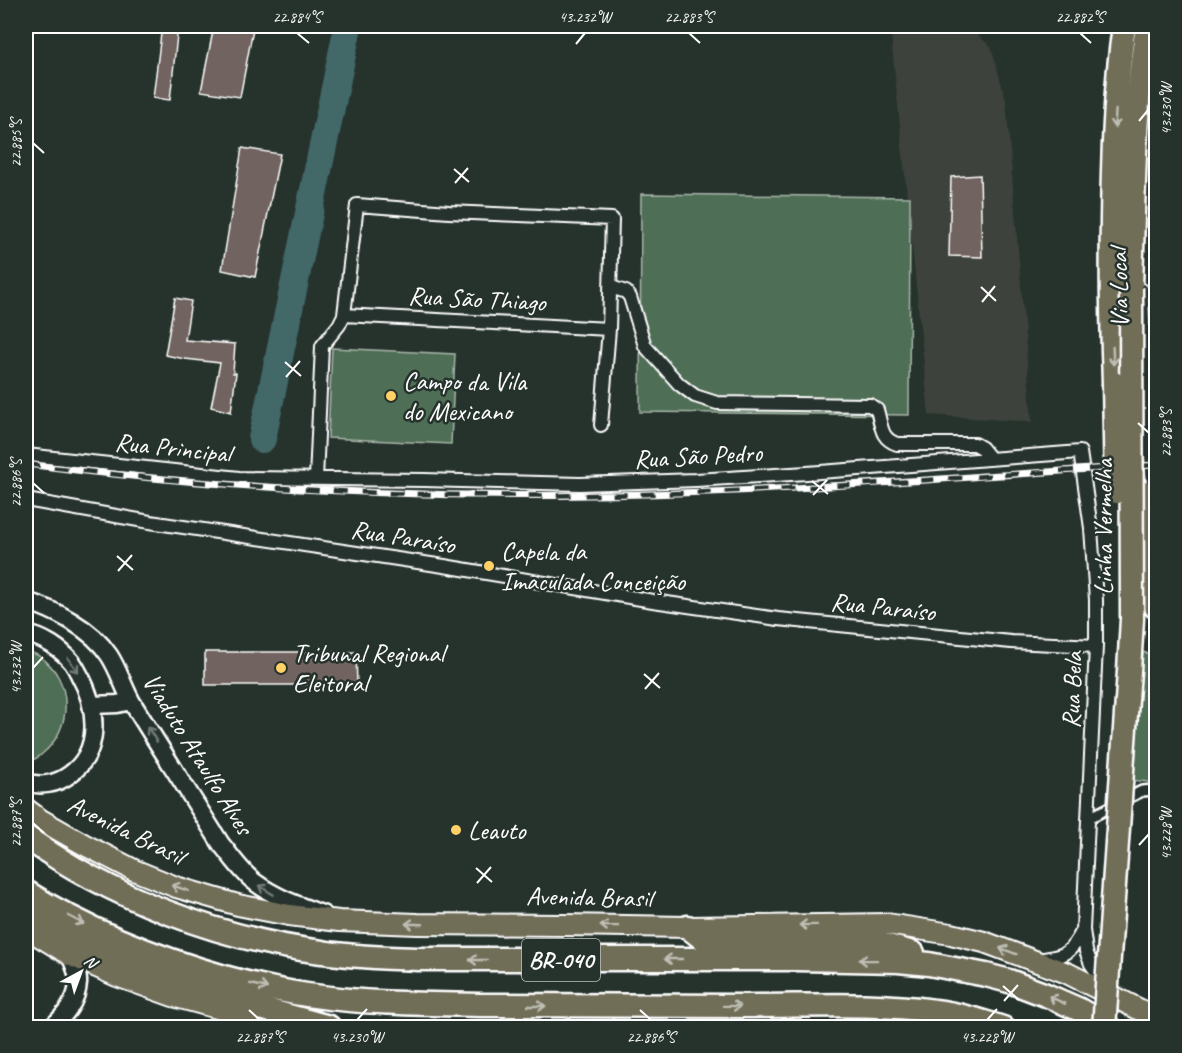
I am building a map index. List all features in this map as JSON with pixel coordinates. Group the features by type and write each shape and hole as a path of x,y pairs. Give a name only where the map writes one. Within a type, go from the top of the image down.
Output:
{"highway":[{"name":"Linha Vermelha","path":"1091,1028 1119,605 1111,282 1113,154 1119,61 1124,26"},
{"name":"Linha Vermelha","path":"1104,1028 1130,671 1132,619 1131,287 1136,144 1141,64 1147,26"},
{"path":"1131,287 1150,563 1156,607"},
{"name":"Avenida Brasil","path":"26,809 41,820 134,870 176,887 238,905 289,915 339,921 417,924 688,927 887,924 951,934 984,942 1067,973 1156,1018"},
{"name":"Avenida Brasil","path":"26,837 80,871 166,911 223,931 269,943 320,952 364,957 418,959 898,961 928,964 1009,981 1046,994 1078,1009 1109,1028"},
{"name":"BR-040","path":"26,892 87,926 136,948 266,988 308,995 403,1004 897,1006 958,1015 1004,1028"},
{"path":"26,910 108,957 159,977 224,998 329,1027"},
{"path":"688,927 702,938 885,945 986,975"},
{"path":"26,928 70,955 117,976 173,996 260,1017 334,1028"}],"main road":[{"name":"Viaduto Ataulfo Alves","path":"26,601 44,606 66,617 91,636 108,654 131,701 221,844 248,876 276,896 339,921"},
{"path":"26,634 54,646 73,663 85,684 92,705 94,727 93,743 77,769 62,780 48,784 26,782"},
{"path":"92,705 117,705 131,701"},
{"path":"51,1028 71,1007 76,992 78,982 70,955"}],"street":[{"name":"Via Local","path":"1155,26 1144,122 1141,241 1144,352 1156,549"},
{"path":"316,479 322,346 344,315 357,205 449,212 612,219 609,329 602,425"},
{"path":"611,287 626,291 630,297 645,346 679,384 695,396 717,403 870,405 878,410 884,436 890,442 897,444 975,444 982,447 991,459"},
{"name":"Rua São Thiago","path":"344,315 609,329"},
{"name":"Rua São Pedro","path":"316,479 580,484 707,479 1080,452"},
{"name":"Rua Bela","path":"1080,452 1091,528 1096,600 1083,930 1086,951 1091,963 1113,996"},
{"name":"Rua Principal","path":"26,455 239,478 316,479"},
{"name":"Rua Paraíso","path":"26,500 150,522 778,619 1000,642 1096,645"},
{"path":"1089,818 1142,791 1156,790"},
{"path":"1035,961 1060,956 1070,951 1076,945 1083,930"}],"shaded area":[{"path":"890,26 971,29 991,47 1006,100 1032,422 929,415"}],"green space":[{"path":"641,194 910,197 909,415 640,412"},
{"name":"Campo da Vila do Mexicano","path":"332,348 455,354 451,444 328,438"},
{"path":"26,650 39,656 59,678 64,691 65,704 60,731 52,744 40,755 26,763"},
{"path":"1143,652 1154,656 1156,665 1156,783 1132,780"}],"building":[{"path":"162,26 178,26 170,100 153,98"},
{"path":"214,26 239,26 253,29 240,97 201,91"},
{"path":"242,148 280,154 255,277 222,270"},
{"path":"980,175 982,257 949,256 951,177"},
{"path":"175,298 191,301 185,340 235,344 233,373 236,373 231,412 211,407 220,363 165,355"},
{"name":"Tribunal Regional Eleitoral","path":"205,652 356,652 357,685 205,685"}],"waterway":[{"path":"262,439 348,26"}],"railway":[{"path":"26,464 167,479 309,490 523,496 734,491 1156,465"}],"place":[{"name":"Campo da Vila do Mexicano","path":"391,396"},
{"name":"Capela da Imaculada Conceição","path":"489,566"},
{"name":"Tribunal Regional Eleitoral","path":"281,668"},
{"name":"Leauto","path":"456,830"}]}
